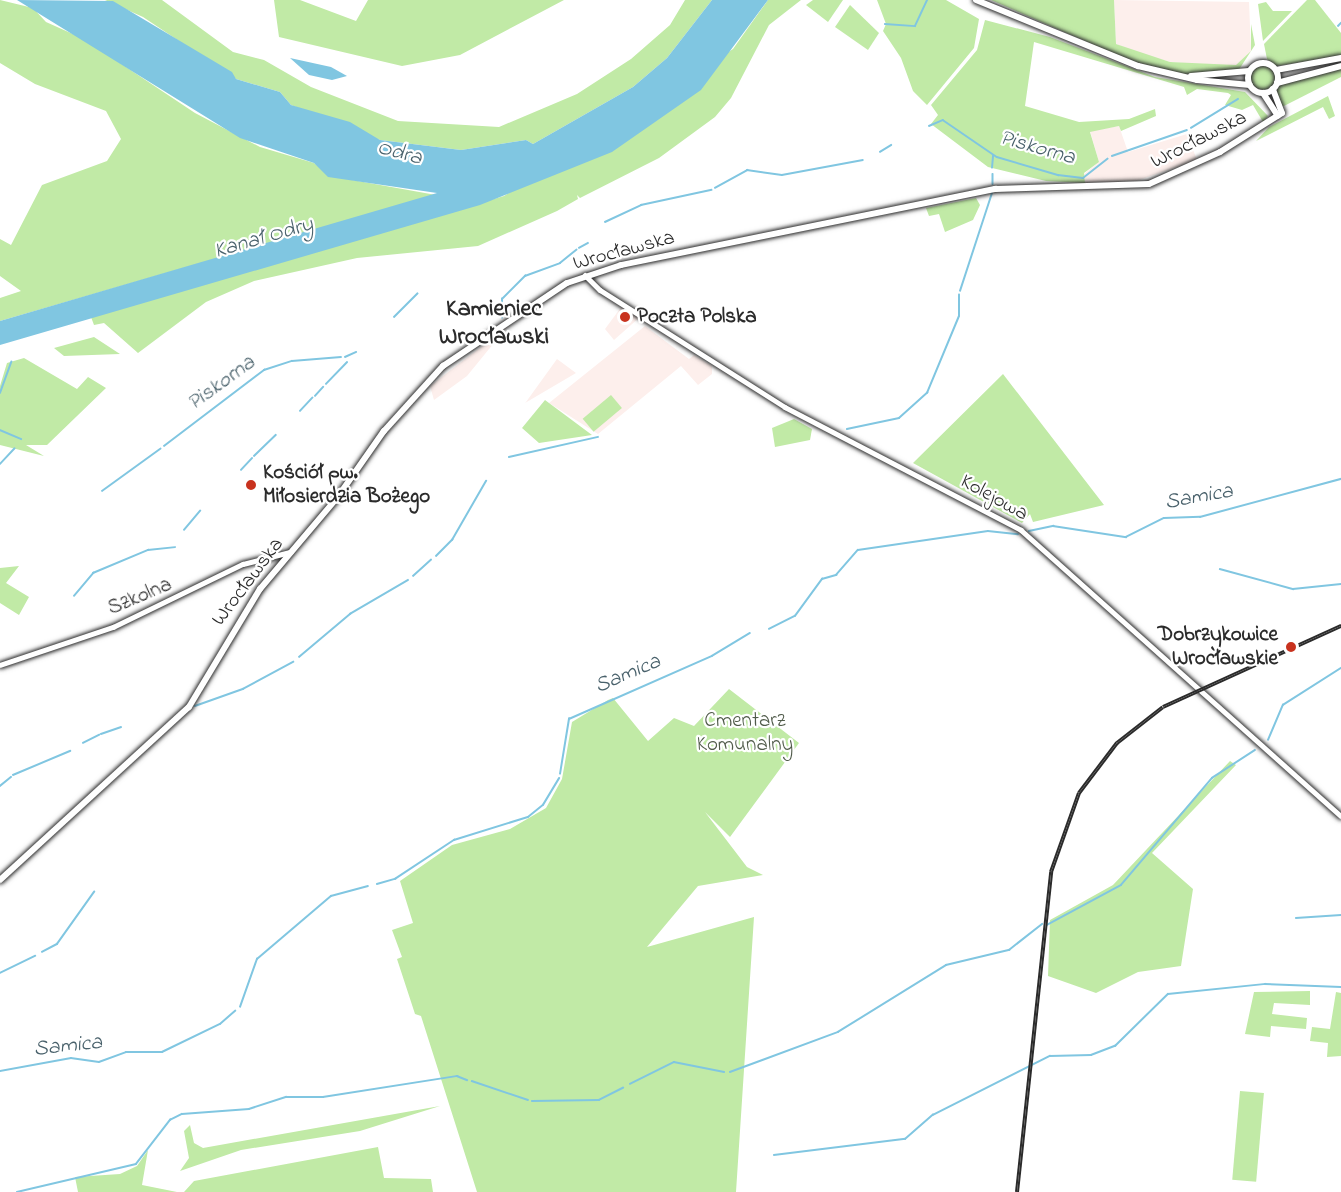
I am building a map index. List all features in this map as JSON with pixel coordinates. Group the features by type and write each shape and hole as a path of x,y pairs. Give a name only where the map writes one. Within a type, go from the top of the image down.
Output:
{"main road":[{"path":"978,1 1126,62 1179,76 1250,85 1263,93 1280,114"},
{"path":"1179,76 1250,71 1262,63 1276,70 1341,58"},
{"path":"1263,93 1276,86 1341,66"},
{"path":"1276,70 1280,114"},
{"path":"1250,71 1250,85"},
{"name":"Wrocławska","path":"0,880 189,707 229,634 279,564 387,427 443,366 585,275 994,189 1149,184 1220,152 1280,114"}],"street":[{"name":"Kolejowa","path":"585,275 600,290 785,407 1021,530 1341,816"},
{"name":"Szkolna","path":"0,665 112,627 273,554 290,552"},
{"path":"273,554 279,564"}],"shaded area":[{"path":"1114,0 1249,2 1251,51 1236,66 1170,62 1139,53 1116,44"},
{"path":"1119,126 1128,152 1187,134 1197,160 1136,181 1085,183 1084,174 1099,162 1090,131"},
{"path":"622,306 640,317 614,340 605,329"},
{"path":"645,326 689,359 694,355 712,366 712,374 698,385 681,366 598,434 549,403"},
{"path":"507,327 467,376 434,400 430,386"},
{"path":"557,359 576,373 525,403 526,402"}],"green space":[{"path":"0,0 33,8 46,22 84,39 195,113 260,147 314,163 330,176 436,195 0,321 0,298 21,291 0,276 0,239 11,245 42,185 107,161 121,139 106,111 35,84 0,63"},
{"path":"105,0 162,0 233,52 264,60 311,87 398,121 499,127 577,94 631,59 670,25 685,0 712,0 667,58 633,87 533,144 526,140 461,150 380,140 291,105 280,92 236,79 143,17"},
{"path":"274,0 300,0 356,21 368,0 564,0 460,55 402,66 279,37"},
{"path":"768,0 801,0 769,25 731,98 715,117 659,158 580,198 577,195 578,199 557,211 478,246 357,258 254,281 206,302 138,353 104,323 94,325 91,317 504,196 733,49"},
{"path":"813,0 843,0 828,22 806,5"},
{"path":"877,0 946,0 979,19 974,48 927,105 913,91 901,58 883,31 886,24"},
{"path":"991,0 1114,0 1116,44 1170,62 1236,65 1251,51 1251,24 1255,45 1238,71 1184,74 1131,61"},
{"path":"1307,0 1315,0 1341,33 1341,56 1276,66 1267,59 1264,44"},
{"path":"1266,2 1273,11 1292,11 1263,41 1258,4"},
{"path":"850,5 879,33 868,50 835,27"},
{"path":"985,20 1050,37 1155,77 1245,92 1268,116 1263,122 1253,105 1242,110 1225,105 1231,95 1228,93 1197,89 1187,95 1184,87 1034,42 1025,106 1079,122 1129,119 1155,109 1156,116 1121,131 1119,126 1090,132 1099,162 1084,173 1085,183 1046,181 988,167 931,124 938,115 931,105 977,50"},
{"path":"1263,66 1271,70 1275,78 1271,86 1263,90 1255,86 1251,78 1255,70"},
{"path":"1341,68 1341,77 1282,107 1276,90 1280,84"},
{"path":"1328,96 1335,116 1329,119 1323,107 1256,141 1269,127"},
{"path":"976,198 980,205 973,220 945,232 939,214 929,216 926,208"},
{"path":"94,337 120,354 64,356 54,348"},
{"path":"24,358 77,389 88,377 106,388 47,445 26,445 44,456 0,445 0,386 7,363"},
{"path":"1003,374 1104,505 1033,522 1030,514 1022,523 913,463"},
{"path":"611,395 622,408 594,432 583,419"},
{"path":"545,400 592,435 539,443 522,428"},
{"path":"794,419 812,429 810,440 775,447 772,428"},
{"path":"19,566 6,583 29,597 19,615 0,603 0,568"},
{"name":"Cmentarz Komunalny","path":"729,689 799,743 730,837 705,812 747,867 763,875 698,886 647,947 754,917 736,1192 477,1192 421,1016 415,1014 397,959 402,957 392,930 413,923 400,881 452,845 510,829 546,808 562,779 572,722 608,700 613,698 648,741 674,718 694,726"},
{"path":"1230,761 1236,765 1152,853 1193,889 1181,966 1138,972 1096,993 1048,976 1050,920 1113,885"},
{"path":"1310,991 1310,1005 1274,1003 1272,1014 1307,1018 1306,1029 1271,1026 1270,1037 1245,1034 1254,992"},
{"path":"1336,992 1341,993 1341,1056 1327,1057 1328,1043 1310,1041 1312,1027 1330,1029"},
{"path":"1240,1091 1264,1093 1256,1182 1232,1180"},
{"path":"440,1106 360,1131 241,1150 180,1171 189,1158 184,1131 190,1125 194,1143 203,1148"},
{"path":"378,1147 384,1178 431,1179 433,1192 184,1192 194,1181"},
{"path":"148,1150 142,1185 177,1192 78,1192 75,1177 120,1174 137,1166"}],"water":[{"name":"Odra","path":"17,0 113,1 232,72 236,79 280,92 291,105 350,122 380,140 461,150 526,140 533,144 633,87 667,58 712,0 768,0 701,90 612,152 480,205 0,345 0,321 437,193 328,177 314,163 240,138"},
{"path":"290,58 331,67 347,76 332,80 309,75"}],"waterway":[{"path":"885,24 915,26 927,0"},
{"name":"Piskorna","path":"1338,26 1341,23"},
{"name":"Piskorna","path":"1191,128 1238,99"},
{"name":"Piskorna","path":"929,126 943,120 997,157 1058,175 1083,178 1107,159"},
{"name":"Piskorna","path":"1112,156 1187,130"},
{"name":"Piskorna","path":"880,152 891,145"},
{"path":"992,168 993,156"},
{"name":"Piskorna","path":"715,188 747,170 782,175 863,160"},
{"path":"993,174 993,184"},
{"name":"Piskorna","path":"605,222 641,205 711,190"},
{"path":"960,291 992,193"},
{"name":"Piskorna","path":"579,248 588,243"},
{"name":"Piskorna","path":"502,318 502,299 525,276 560,263 576,250"},
{"name":"Piskorna","path":"394,317 417,294"},
{"path":"847,429 899,418 927,393 959,316 959,295"},
{"name":"Piskorna","path":"345,357 356,352"},
{"name":"Piskorna","path":"164,446 264,370 292,361 341,357"},
{"path":"0,393 11,362"},
{"path":"326,384 347,362"},
{"path":"315,396 323,387"},
{"path":"300,411 312,398"},
{"path":"0,430 21,439"},
{"path":"254,456 276,435"},
{"path":"509,457 598,437"},
{"path":"0,464 14,449"},
{"name":"Piskorna","path":"102,491 160,449"},
{"path":"241,470 252,458"},
{"name":"Samica","path":"1029,531 1053,526 1126,537 1164,518 1200,517 1341,479"},
{"path":"436,556 452,540 486,481"},
{"path":"184,530 200,511"},
{"name":"Samica","path":"769,629 795,616 822,579 836,575 858,550 988,531 1018,534"},
{"path":"74,596 93,573 148,550 175,547"},
{"path":"413,576 431,560"},
{"path":"1220,569 1293,589 1341,584"},
{"path":"299,657 350,614 408,580"},
{"name":"Samica","path":"560,774 569,719 712,656 750,633"},
{"path":"195,706 243,689 293,662"},
{"path":"1268,740 1283,705 1341,668"},
{"path":"101,734 121,727"},
{"path":"83,743 99,735"},
{"path":"1047,925 1121,885 1212,778 1255,750"},
{"path":"13,775 70,751"},
{"path":"0,786 11,777"},
{"name":"Samica","path":"377,884 395,879 454,840 528,817 543,805 559,778"},
{"name":"Samica","path":"240,1007 257,959 331,896 368,886"},
{"path":"42,952 57,944 94,892"},
{"path":"1296,918 1341,915"},
{"path":"730,1072 838,1032 946,965 1009,950 1042,924"},
{"path":"0,973 35,956"},
{"path":"774,1155 905,1139 933,1115 1050,1056 1091,1055 1115,1046 1168,994 1265,984 1341,987"},
{"name":"Samica","path":"0,1071 71,1058 99,1062 126,1052 162,1052 220,1024 235,1011"},
{"path":"630,1084 674,1062 724,1072"},
{"path":"17,1192 136,1164 170,1120 182,1114 249,1109 286,1097 323,1097 457,1076 467,1080"},
{"path":"472,1081 528,1100"},
{"path":"532,1101 599,1100 623,1088"}],"railway":[{"path":"1017,1192 1051,872 1079,793 1117,743 1163,707 1341,626"}],"place":[{"name":"Poczta Polska","path":"625,317"},
{"name":"Kościół pw. Miłosierdzia Bożego","path":"251,485"},
{"name":"Dobrzykowice Wrocławskie","path":"1291,647"}],"district":[{"name":"Kamieniec Wrocławski","path":"494,324"}],"water label":[{"name":"Kanał Odry","path":"264,239"}]}
